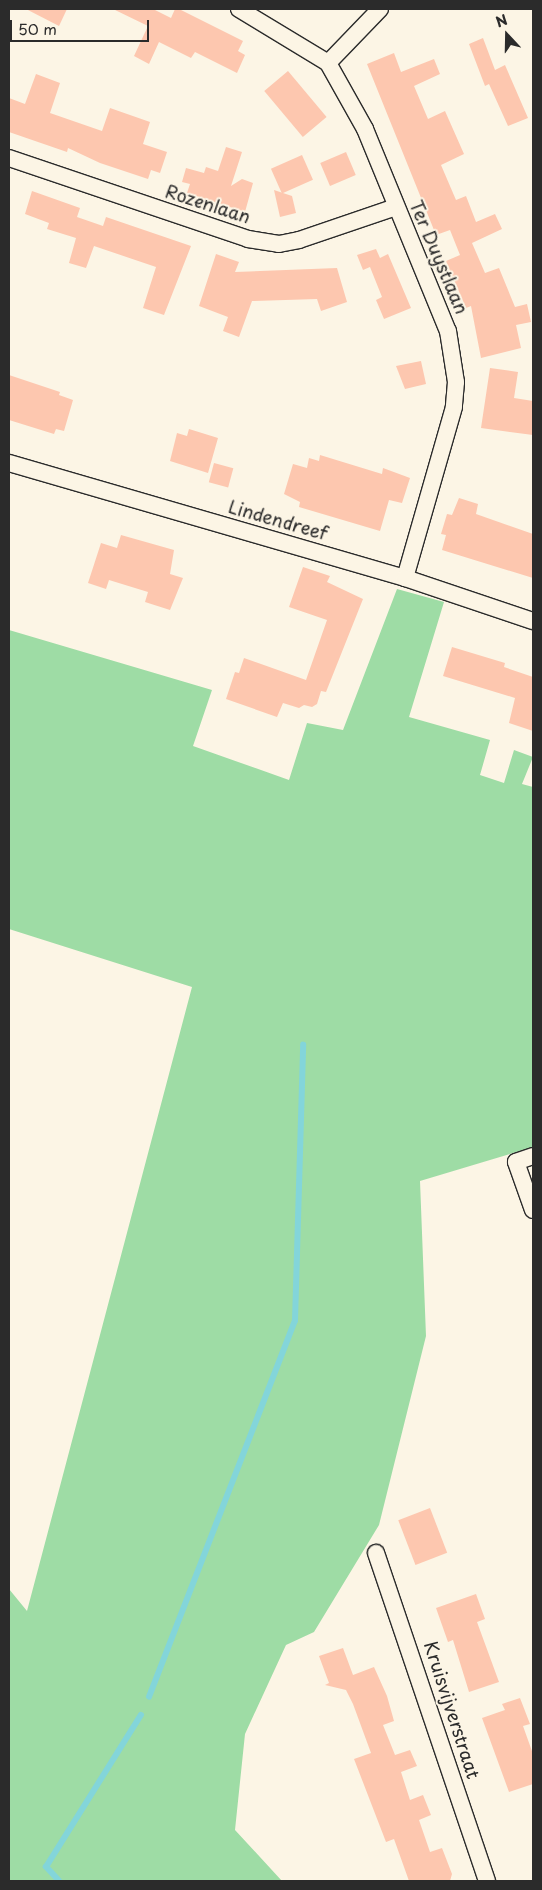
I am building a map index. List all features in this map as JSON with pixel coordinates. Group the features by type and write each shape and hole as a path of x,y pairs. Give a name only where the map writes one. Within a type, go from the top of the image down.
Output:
{"street":[{"name":"Ter Duystlaan","path":"239,9 328,63 365,129 448,331 456,382 448,432 405,578"},
{"path":"328,63 380,9"},
{"name":"Rozenlaan","path":"9,158 248,239 279,244 300,240 396,207"},
{"name":"Lindendreef","path":"9,463 405,578 533,622"},
{"path":"533,1156 516,1162 533,1210"},
{"name":"Kruisvijverstraat","path":"376,1552 487,1881"}],"green space":[{"path":"397,589 444,602 409,717 490,740 480,775 504,783 514,750 533,757 522,784 533,787 533,1147 420,1181 426,1336 379,1525 314,1632 286,1645 245,1734 235,1830 282,1881 9,1881 9,1589 27,1611 192,987 9,929 9,630 212,690 193,746 289,780 307,723 343,730"}],"building":[{"path":"26,9 67,9 59,26"},
{"path":"113,9 153,9 171,18 175,9 179,9 243,41 238,51 245,55 237,73 195,52 191,58 159,42 149,64 134,56 148,26"},
{"path":"483,38 495,70 505,65 528,118 508,126 489,84 485,86 469,44"},
{"path":"394,53 401,72 434,59 440,74 414,86 428,119 445,111 464,154 441,165 456,200 466,196 476,222 495,214 502,229 472,243 485,273 499,268 515,307 527,304 531,322 516,325 521,348 481,358 471,306 466,308 446,261 460,255 450,230 436,235 367,64"},
{"path":"288,71 327,117 303,137 264,91"},
{"path":"36,74 60,83 50,113 102,131 110,108 150,122 143,144 167,152 160,173 151,170 148,179 100,163 68,148 67,152 9,132 9,98 25,104"},
{"path":"226,147 242,152 231,186 242,179 253,183 245,212 187,193 190,184 182,182 186,168 204,173 206,167 218,171"},
{"path":"346,152 356,175 330,186 320,163"},
{"path":"302,155 313,180 282,193 271,169"},
{"path":"274,190 292,196 296,213 280,217"},
{"path":"32,191 80,208 77,217 103,226 106,217 191,246 164,315 143,308 156,267 94,246 86,268 69,263 76,238 47,229 49,223 25,214"},
{"path":"376,249 380,258 388,254 411,308 384,319 376,300 382,297 370,267 363,270 357,255"},
{"path":"216,254 239,262 235,272 337,268 347,302 321,311 317,299 252,301 239,337 223,331 228,317 199,306"},
{"path":"421,361 426,384 405,389 396,366"},
{"path":"490,368 518,372 514,398 533,401 533,435 481,428"},
{"path":"9,375 60,392 59,395 73,400 64,431 56,429 54,434 9,420"},
{"path":"189,429 218,438 208,473 170,461 177,433 187,436"},
{"path":"320,455 382,474 383,468 410,478 402,503 389,500 380,531 299,507 300,502 284,494 293,464 307,468 309,458 319,461"},
{"path":"214,463 233,468 228,487 209,482"},
{"path":"459,498 478,504 476,514 533,534 533,578 442,550 446,535 441,534 447,514 452,515"},
{"path":"121,535 174,550 170,574 183,578 170,610 145,602 148,592 109,580 106,589 88,583 101,543 117,548"},
{"path":"303,567 330,576 327,582 363,599 326,692 321,691 317,704 312,707 304,705 299,708 283,703 277,717 226,699 235,672 239,673 244,658 306,680 327,620 289,607"},
{"path":"452,647 505,663 504,667 533,677 533,731 509,723 515,698 443,676"},
{"path":"430,1508 447,1553 415,1565 398,1520"},
{"path":"476,1594 485,1619 477,1622 499,1682 469,1692 453,1640 448,1642 436,1608"},
{"path":"343,1648 353,1675 374,1667 387,1696 394,1721 383,1725 395,1755 410,1750 417,1766 401,1772 410,1800 423,1795 431,1815 419,1820 430,1852 442,1848 452,1874 450,1881 409,1881 394,1839 386,1842 354,1759 371,1753 353,1704 346,1690 325,1685 329,1683 319,1656"},
{"path":"520,1698 530,1724 523,1726 533,1754 533,1784 509,1792 482,1718 505,1710 502,1704"}],"waterway":[{"path":"149,1697 295,1321 303,1045"},
{"path":"59,1881 46,1867 141,1715"}]}
